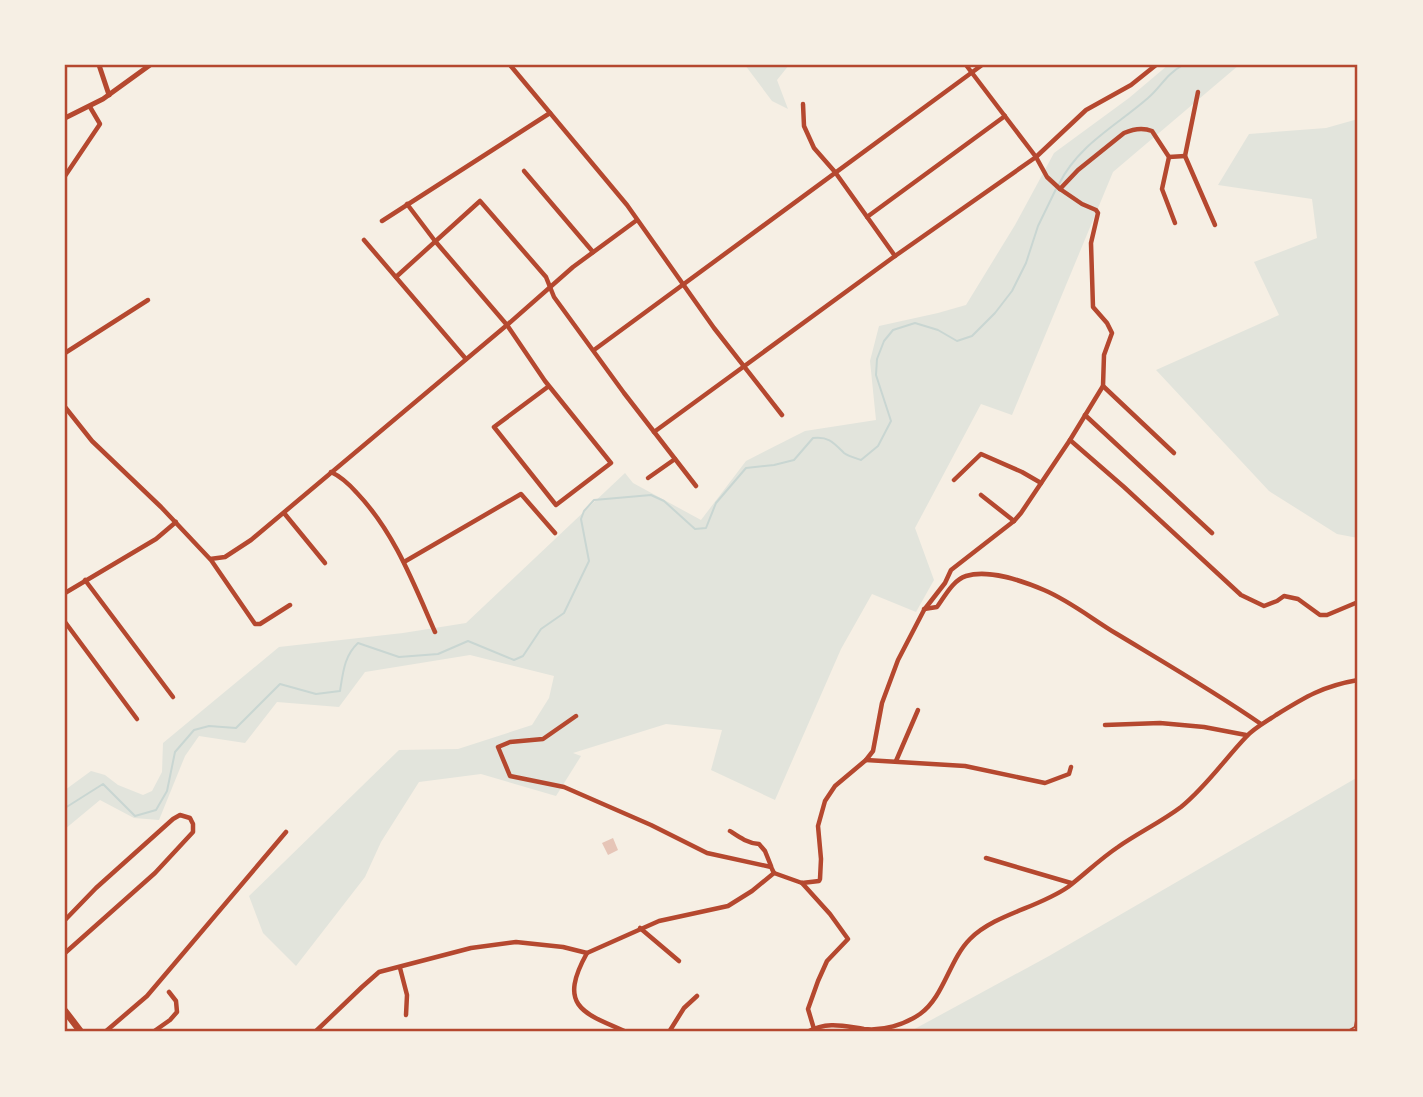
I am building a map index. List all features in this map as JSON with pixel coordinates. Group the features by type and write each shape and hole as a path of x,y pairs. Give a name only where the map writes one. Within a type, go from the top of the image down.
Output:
{"main road":[{"path":"65,1011 82,1032"}],"street":[{"path":"99,65 109,95"},
{"path":"65,118 90,107 150,65"},
{"path":"510,65 626,205 743,368 782,415"},
{"path":"802,883 820,879 818,826 825,801 835,786 873,751 882,703 898,660 924,610 945,583 951,570 1014,521 1070,440 1103,386 1104,355 1112,333 1093,307 1091,243 1098,213 1096,209 1082,204 1060,189 1047,177 1006,116 966,65"},
{"path":"594,350 982,65"},
{"path":"654,432 1035,157 1086,110 1131,85 1156,65"},
{"path":"1198,92 1185,156 1215,226"},
{"path":"803,104 804,126 814,148 835,172 895,256"},
{"path":"65,176 100,124 90,107"},
{"path":"382,221 550,113"},
{"path":"867,217 1006,116"},
{"path":"1060,189 1116,138 1132,130 1152,131 1169,157 1161,184 1175,223"},
{"path":"1169,157 1185,156"},
{"path":"524,171 593,252"},
{"path":"396,277 480,201 546,278 554,297 696,486"},
{"path":"407,204 507,325 549,386 611,463 556,505 494,427 549,386"},
{"path":"210,559 232,553 284,513 593,252 637,220"},
{"path":"364,240 466,359"},
{"path":"65,353 148,300"},
{"path":"1103,386 1174,453"},
{"path":"65,407 92,441 176,522 210,559 255,624 260,624 290,605"},
{"path":"1085,415 1212,533"},
{"path":"1070,440 1241,596 1264,606 1284,596 1298,599 1320,615 1327,615 1358,602"},
{"path":"954,480 981,454 1041,483"},
{"path":"648,478 675,459"},
{"path":"331,472 344,480 366,503 394,542 435,632"},
{"path":"404,562 521,494 555,533"},
{"path":"981,495 1014,521"},
{"path":"284,513 325,563"},
{"path":"65,593 156,539 176,522"},
{"path":"924,610 937,607 962,578 983,574 1014,579 1062,599 1261,724"},
{"path":"85,580 173,697"},
{"path":"65,622 136,719"},
{"path":"807,1032 839,1024 867,1029 894,1027 915,1017 940,989 955,959 969,940 985,928 1042,901 1072,883 1116,848 1182,807 1212,777 1247,735 1261,724 1312,693 1358,680"},
{"path":"896,761 918,710"},
{"path":"576,716 543,739 510,742 498,747 510,776 564,786 707,853 773,870 802,883 848,939 827,961 818,981 808,1009 814,1029"},
{"path":"1105,725 1160,723 1247,735"},
{"path":"866,760 965,766 1045,783 1069,774 1071,767"},
{"path":"65,920 173,819 180,815 190,818 193,832 155,873 65,953"},
{"path":"730,831 743,840 758,844 773,870"},
{"path":"104,1032 147,996 286,832"},
{"path":"986,858 1072,883"},
{"path":"627,1032 590,1015 580,1008 576,1001 573,988 578,969 587,953 659,921 728,906 752,891 773,870"},
{"path":"640,928 679,961"},
{"path":"315,1032 379,972 471,948 516,942 563,947 587,953"},
{"path":"400,968 407,995 406,1015"},
{"path":"153,1032 177,1012 176,1001 169,992"},
{"path":"669,1032 684,1008 697,996"}],"path":[{"path":"1346,1032 1357,1026 1358,1012"}],"shaded area":[{"path":"745,65 789,65 777,80 788,109 772,101"},
{"path":"1168,65 1239,65 1113,172 1012,415 981,404 915,528 934,580 916,612 872,594 841,649 775,800 711,770 722,730 666,724 573,753 581,756 556,796 481,774 419,782 381,842 365,877 296,966 263,933 249,896 399,750 458,749 532,725 549,698 554,676 470,655 365,672 339,707 277,702 245,743 199,736 185,756 159,820 134,818 100,800 65,829 65,790 91,771 105,775 118,785 143,795 152,791 162,772 163,743 279,647 466,623 625,473 633,483 701,520 746,461 805,431 876,420 870,361 879,326 966,305 1015,225 1054,153 1129,98"},
{"path":"1358,119 1358,538 1337,534 1269,491 1156,370 1279,315 1254,262 1317,238 1312,199 1218,185 1249,134 1326,128"},
{"path":"1358,777 1358,1032 909,1032 1049,956"}],"building":[{"path":"613,838 618,850 608,855 602,843"}],"waterway":[{"path":"1059,184 1076,158 1087,147 1148,98 1183,65"},
{"path":"65,808 103,784 135,816 156,810 167,791 175,752 194,730 209,726 236,728 280,684 316,694 340,691 347,659 358,643 399,657 438,654 468,641 514,660 523,656 541,629 564,613 589,561 581,519 594,500 651,495 664,501 695,529 706,528 716,503 746,468 794,460 813,438 827,439 846,454 861,460 878,446 891,421 876,375 877,359 884,341 893,330 915,323 938,330 957,341 972,336 1012,291 1056,189"}]}
